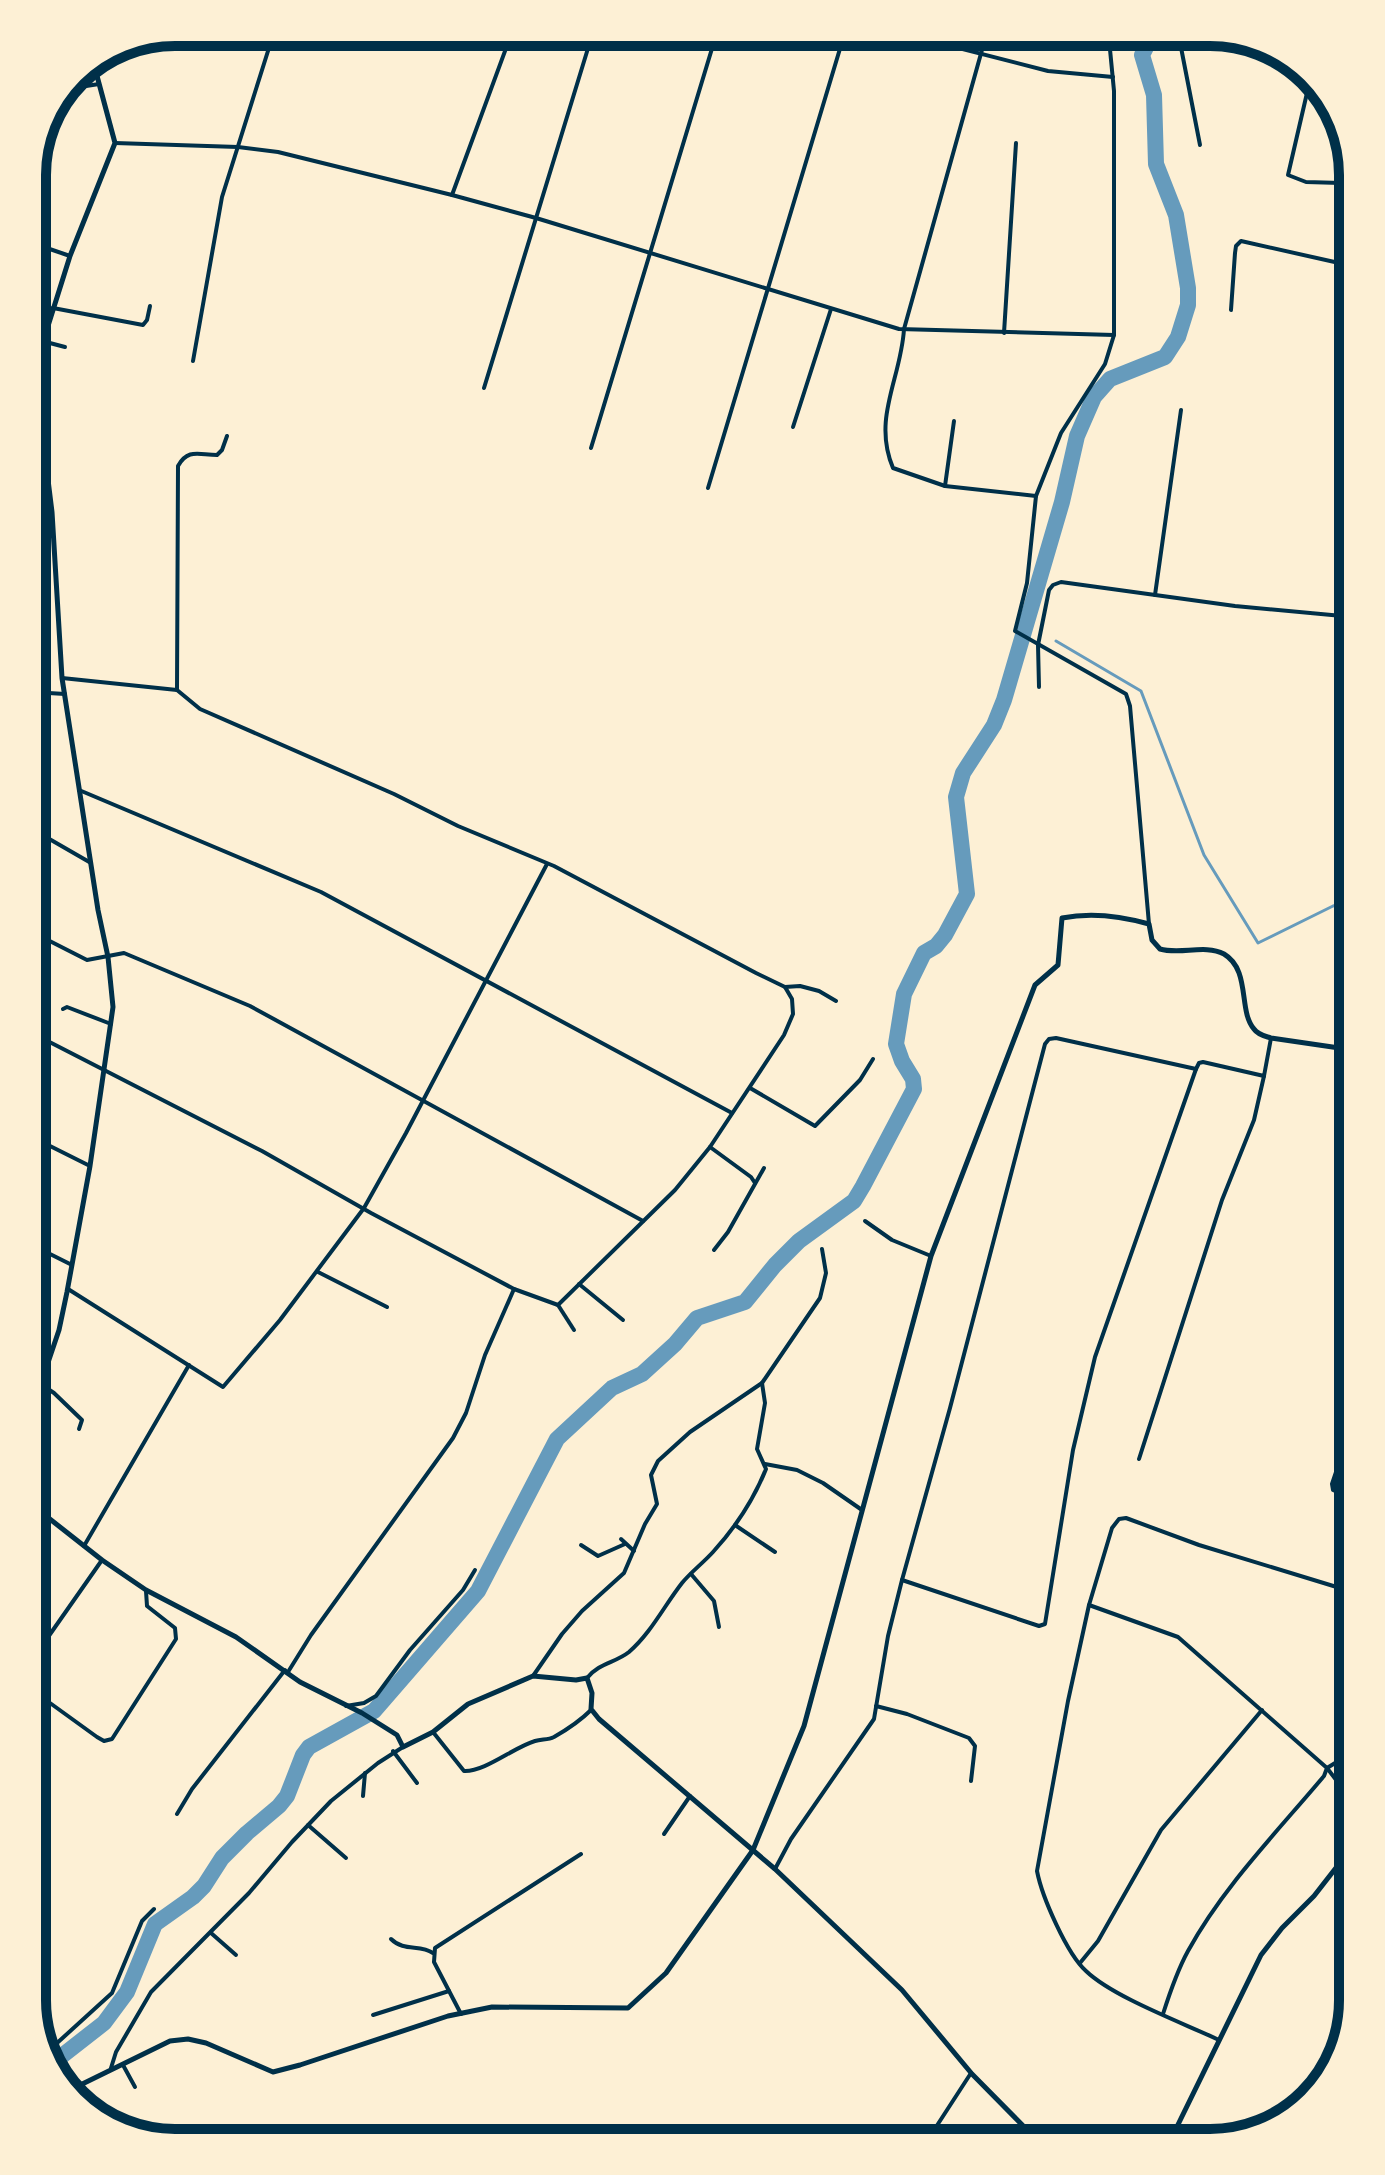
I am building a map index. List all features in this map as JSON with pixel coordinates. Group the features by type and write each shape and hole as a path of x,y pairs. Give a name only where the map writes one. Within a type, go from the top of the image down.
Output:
{"street":[{"path":"193,361 222,197 270,46"},
{"path":"452,195 507,46"},
{"path":"484,388 589,46"},
{"path":"591,448 713,46"},
{"path":"708,488 841,46"},
{"path":"948,46 1048,71 1113,77"},
{"path":"983,46 904,329 903,344 889,392 884,448 893,468 945,486 1036,496"},
{"path":"1110,46 1115,194 1114,335 1105,364 1061,433 1036,496 1027,583 1015,631 1017,635 1122,689 1126,694 1130,706 1152,940 1160,949 1210,950 1227,955 1239,971 1252,1028 1271,1038 1339,1048"},
{"path":"1181,46 1200,145"},
{"path":"65,347 46,342 53,308 115,143 96,74"},
{"path":"82,87 99,84"},
{"path":"1308,91 1288,175 1306,182 1339,183"},
{"path":"115,143 238,147 278,152 536,218 904,329 1114,335"},
{"path":"1004,333 1016,143"},
{"path":"1231,310 1236,246 1241,241 1339,263"},
{"path":"46,248 70,256"},
{"path":"46,310 53,308 143,325 150,306"},
{"path":"793,427 831,309"},
{"path":"1155,595 1181,410"},
{"path":"945,486 954,421"},
{"path":"177,690 178,466 183,457 192,452 217,455 227,436"},
{"path":"46,463 62,678 108,957 113,1007 106,1070 72,1265 59,1330 46,1371"},
{"path":"46,513 52,512"},
{"path":"1039,687 1038,645 1049,590 1061,582 1339,615"},
{"path":"62,678 177,690 200,709 547,864 785,987 800,986 819,991 836,1001"},
{"path":"46,693 65,694"},
{"path":"79,790 321,892 733,1114"},
{"path":"46,837 91,863"},
{"path":"67,1289 223,1387 318,1272 364,1208 487,982 547,864"},
{"path":"78,2085 170,2041 188,2039 206,2043 273,2072 492,2007 628,2008 666,1973 753,1850 804,1726 931,1256 1035,985 1058,965 1062,918 1075,915 1124,917 1149,924"},
{"path":"46,939 87,960 124,953 250,1006 643,1221"},
{"path":"558,1305 675,1190 710,1147 784,1035 793,1014 792,999 785,987"},
{"path":"63,1009 67,1007 111,1024"},
{"path":"775,1869 791,1839 874,1719 888,1636 902,1580 1045,1044 1049,1039 1056,1038 1196,1069"},
{"path":"1139,1459 1222,1200 1254,1120 1271,1038"},
{"path":"46,1040 514,1289 558,1305 574,1330"},
{"path":"750,1088 815,1126 860,1080 873,1059"},
{"path":"902,1580 1039,1626 1045,1624 1073,1450 1095,1357 1196,1069 1203,1062 1264,1076"},
{"path":"46,1144 90,1166"},
{"path":"710,1147 755,1183"},
{"path":"714,1250 728,1232 764,1168"},
{"path":"865,1221 892,1240 931,1256"},
{"path":"533,1676 582,1611 624,1573 657,1504 651,1475 658,1461 700,1425 762,1383 820,1298 826,1273 822,1249"},
{"path":"46,1252 72,1265"},
{"path":"318,1272 387,1307"},
{"path":"579,1284 623,1320"},
{"path":"177,1814 192,1789 286,1671 453,1438 466,1413 485,1355 514,1289"},
{"path":"84,1546 189,1365"},
{"path":"111,2068 116,2052 151,1992 211,1933 308,1825 365,1773 393,1751 433,1732 468,1704 533,1676 576,1680 587,1678 603,1663 627,1654 735,1525 761,1482 766,1469 757,1449 765,1403 762,1383"},
{"path":"46,1388 82,1420 79,1429"},
{"path":"1339,1463 1332,1484 1333,1490 1339,1493"},
{"path":"765,1464 797,1470 823,1483 862,1510"},
{"path":"46,1516 146,1590 236,1637 300,1682 362,1713 397,1735 403,1747"},
{"path":"1219,2040 1099,1981 1085,1970 1050,1912 1037,1871 1089,1605 1112,1528 1119,1519 1126,1518 1199,1545 1339,1588"},
{"path":"735,1525 775,1552"},
{"path":"581,1545 598,1556 623,1542 634,1551"},
{"path":"46,1640 102,1560"},
{"path":"344,1706 364,1703 376,1696 410,1650 463,1590 475,1570"},
{"path":"691,1574 714,1601 719,1627"},
{"path":"46,1700 97,1737 104,1741 112,1739 176,1639 175,1628 147,1606 146,1590"},
{"path":"1089,1605 1178,1637 1327,1768 1339,1784"},
{"path":"433,1732 464,1771 473,1771 515,1749 537,1740 550,1739 582,1720 591,1709 592,1693 587,1678"},
{"path":"876,1706 907,1714 969,1738 975,1746 971,1781"},
{"path":"591,1709 613,1733 775,1869 902,1990 971,2073 1026,2129"},
{"path":"1080,1963 1098,1941 1161,1830 1262,1709"},
{"path":"393,1751 417,1783"},
{"path":"1163,2014 1177,1975 1201,1931 1261,1851 1324,1776 1327,1768 1339,1761"},
{"path":"363,1796 365,1773"},
{"path":"664,1834 690,1796"},
{"path":"308,1825 346,1858"},
{"path":"461,2014 434,1962 435,1948 581,1854"},
{"path":"1176,2129 1261,1955 1339,1864"},
{"path":"55,2045 112,1993 142,1921 154,1909"},
{"path":"211,1933 236,1955"},
{"path":"391,1939 402,1947 426,1948 433,1953"},
{"path":"373,2015 449,1991"},
{"path":"122,2063 135,2087"},
{"path":"934,2129 971,2073"}],"waterway":[{"path":"59,2058 104,2023 127,1992 155,1924 193,1897 222,1858 279,1806 287,1796 309,1747 374,1711 478,1591 557,1439 612,1388 642,1374 675,1344 697,1318 745,1302 799,1241 854,1201 863,1186 914,1089 913,1079 896,1044 904,994 924,953 936,946 945,935 967,894 956,797 963,773 994,725 1004,700 1062,502 1077,436 1094,397 1110,379 1165,357 1178,337 1188,305 1176,215 1156,164 1154,95 1142,55 1147,46"},
{"path":"1056,641 1141,691 1204,855 1258,943 1339,904"}]}
